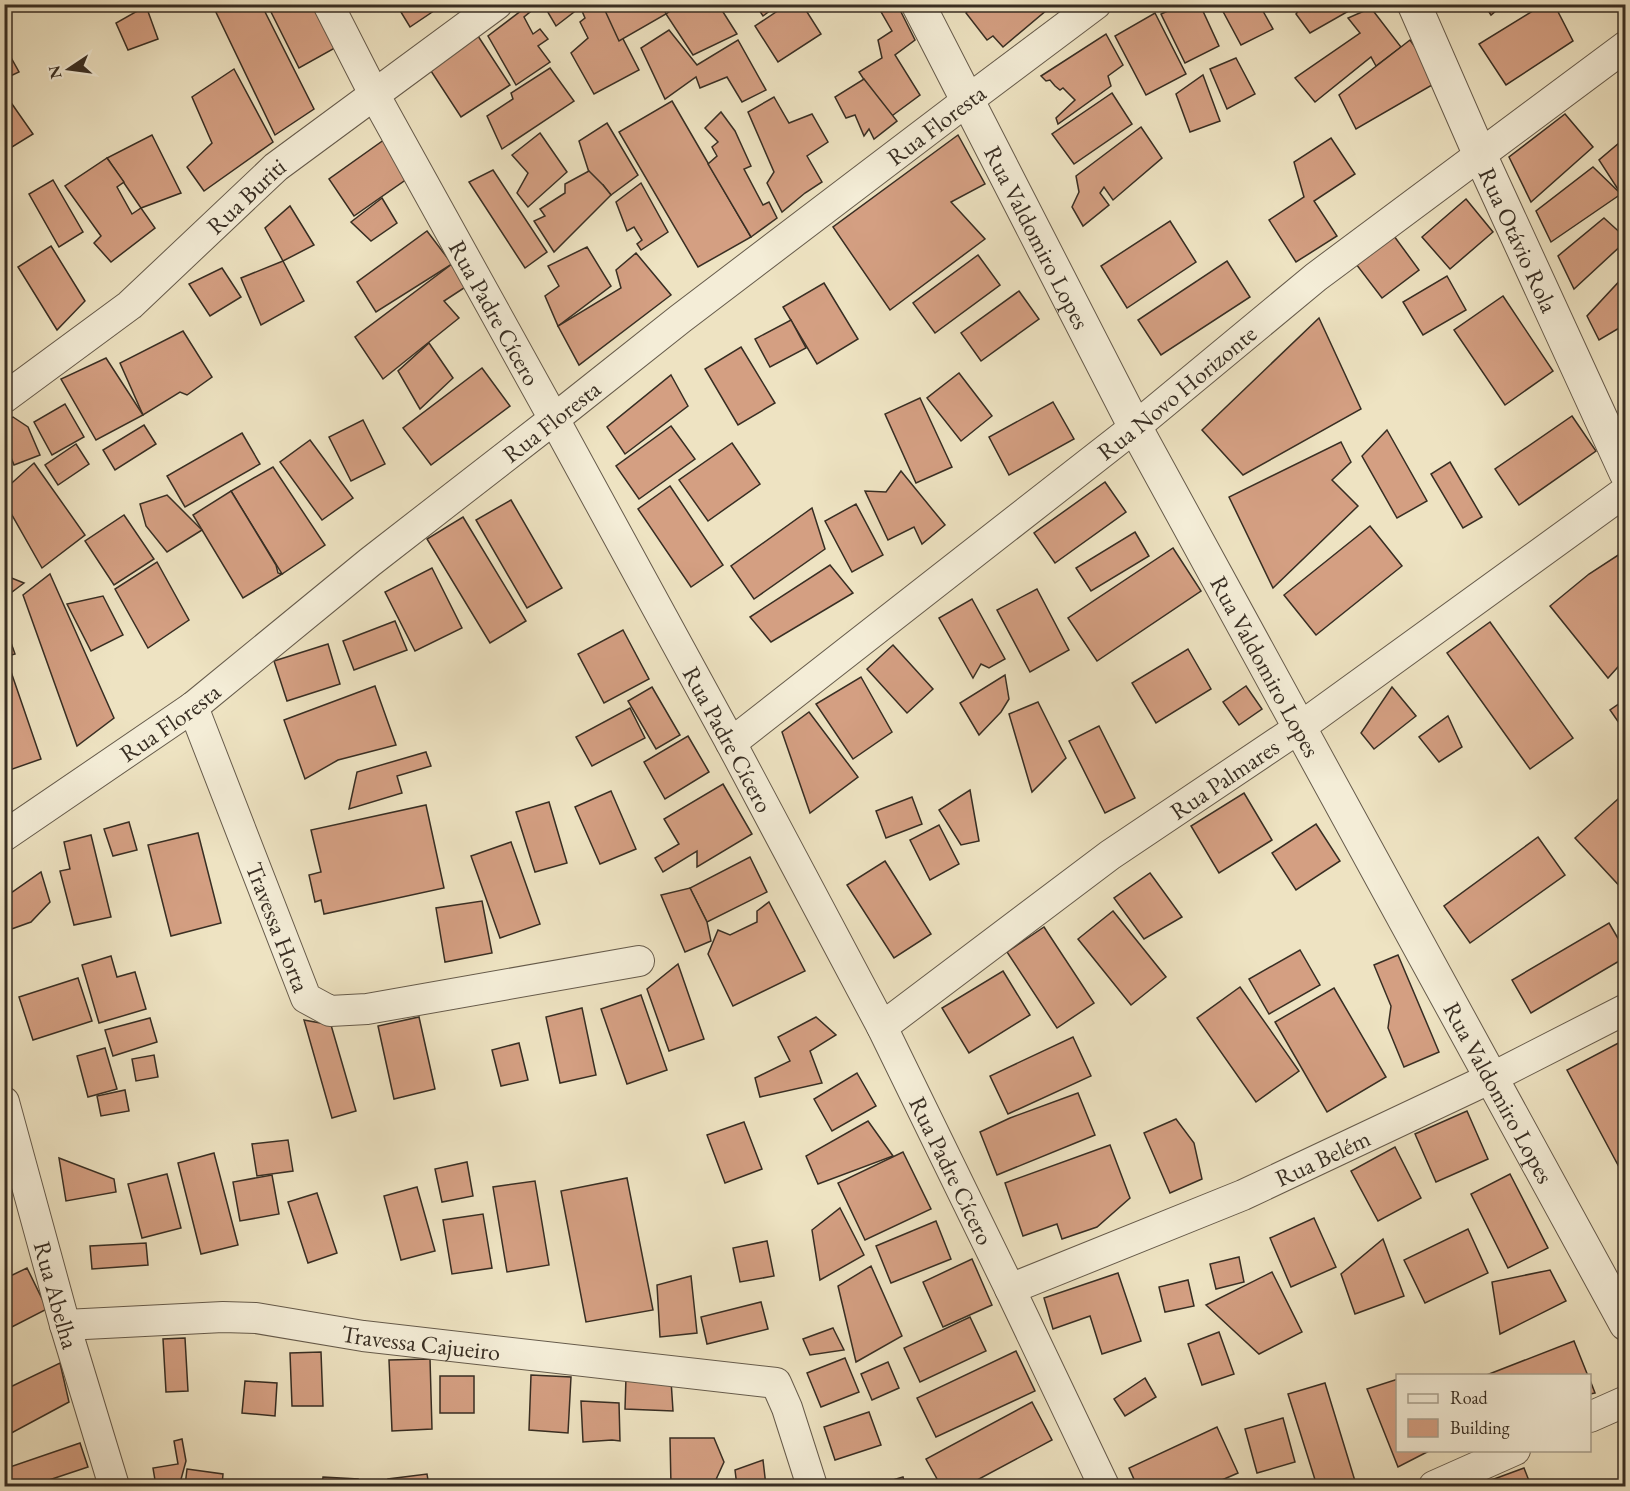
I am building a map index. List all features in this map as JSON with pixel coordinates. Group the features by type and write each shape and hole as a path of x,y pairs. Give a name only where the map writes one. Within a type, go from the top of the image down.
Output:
{"street":[{"name":"Rua Padre Cícero","path":"328,4 374,94 730,742 882,1027 1104,1486"},
{"name":"Rua Buriti","path":"4,398 130,305 276,167 497,4"},
{"name":"Rua Valdomiro Lopes","path":"918,4 1135,427 1626,1324"},
{"name":"Rua Floresta","path":"4,836 192,707 370,562 680,319 1096,4"},
{"name":"Rua Otávio Rola","path":"1414,4 1480,155 1626,473"},
{"name":"Rua Novo Horizonte","path":"730,742 1135,427 1316,277 1626,46"},
{"name":"Rua Palmares","path":"882,1027 1110,855 1299,728 1626,491"},
{"name":"Travessa Horta","path":"192,707 306,998 330,1011 367,1008 639,961"},
{"name":"Rua Belém","path":"1010,1288 1243,1195 1491,1078 1626,1009"},
{"name":"Rua Abelha","path":"4,1102 65,1325 114,1486"},
{"name":"Travessa Cajueiro","path":"65,1325 224,1317 256,1318 363,1336 776,1383 787,1408 812,1486"},
{"path":"1591,1417 1626,1401"},
{"path":"1434,1486 1510,1452"}],"building":[{"path":"212,4 261,4 314,109 275,135"},
{"path":"267,4 322,4 342,44 299,68"},
{"path":"396,4 444,4 410,27"},
{"path":"530,4 540,4 524,17 533,34 540,29 548,39 538,46 550,62 516,85 488,36"},
{"path":"543,4 570,4 574,12 556,26"},
{"path":"579,4 605,4 639,70 594,94 571,53 588,38 580,22 585,18"},
{"path":"602,4 662,4 666,14 619,41"},
{"path":"681,4 718,4 737,34 693,55 666,14"},
{"path":"755,4 779,4 763,16"},
{"path":"788,4 802,4 821,34 778,62 755,26"},
{"path":"885,4 897,4 915,40 895,55 920,95 889,118 859,72 882,58 878,40 892,31 880,10"},
{"path":"972,4 1054,4 1003,47 993,36 987,40 966,13"},
{"path":"1168,4 1210,4 1202,9 1219,46 1185,63 1161,14 1170,10"},
{"path":"1219,4 1259,4 1273,29 1241,45"},
{"path":"1303,4 1361,4 1310,33 1296,14"},
{"path":"1484,4 1504,4 1491,15"},
{"path":"1544,4 1554,4 1573,41 1506,85 1479,44"},
{"path":"146,6 158,39 128,50 116,23"},
{"path":"1371,8 1401,47 1376,66 1371,57 1315,102 1295,78 1360,33 1348,18"},
{"path":"1155,13 1186,74 1146,95 1115,36"},
{"path":"669,30 697,65 738,40 766,90 742,102 727,77 700,88 696,77 665,99 641,48"},
{"path":"1106,34 1123,65 1108,76 1111,86 1058,124 1056,118 1075,100 1063,88 1060,90 1050,80 1046,81 1041,76"},
{"path":"478,36 510,85 461,117 429,68"},
{"path":"1410,40 1439,81 1356,129 1339,95"},
{"path":"4,45 19,72 4,79"},
{"path":"1236,58 1255,94 1227,109 1210,69"},
{"path":"550,68 574,101 502,149 487,116 513,99 511,93"},
{"path":"234,69 273,142 204,191 187,167 212,143 192,97"},
{"path":"1203,75 1220,121 1190,132 1176,94"},
{"path":"864,79 897,121 874,139 869,129 864,136 855,115 846,118 835,97"},
{"path":"1112,93 1132,124 1074,164 1052,134"},
{"path":"774,97 789,123 812,114 828,142 807,156 822,182 782,212 767,183 774,172 748,112"},
{"path":"672,101 751,237 698,267 619,132"},
{"path":"12,104 33,134 4,152 4,109"},
{"path":"721,112 735,131 751,166 744,169 763,205 769,202 777,218 751,237 708,164 717,156 712,147 718,142 705,128"},
{"path":"1565,114 1593,147 1531,202 1509,157"},
{"path":"607,123 638,175 611,195 603,185 594,188 579,141"},
{"path":"1141,127 1162,158 1113,200 1104,187 1100,193 1109,205 1083,226 1072,207 1079,192 1076,176"},
{"path":"540,133 567,172 528,207 517,193 528,173 512,155"},
{"path":"152,135 181,193 141,208 107,158"},
{"path":"958,135 985,184 951,202 985,239 890,310 833,227"},
{"path":"388,137 414,174 354,216 329,179"},
{"path":"1626,137 1626,191 1621,194 1599,160"},
{"path":"1331,138 1355,174 1314,201 1337,236 1296,262 1269,220 1304,197 1294,162"},
{"path":"107,158 124,182 117,187 132,214 141,208 155,228 111,262 94,243 101,236 65,186"},
{"path":"1593,167 1621,194 1551,242 1536,211"},
{"path":"493,170 547,252 525,268 469,182"},
{"path":"589,171 611,195 554,252 534,221 545,216 540,209 565,193 565,184"},
{"path":"53,180 83,232 59,247 29,194"},
{"path":"641,183 668,232 641,250 637,244 642,240 634,227 627,231 616,202"},
{"path":"382,198 397,223 371,241 351,222"},
{"path":"1466,199 1493,232 1450,269 1422,237"},
{"path":"290,206 314,245 283,261 265,228"},
{"path":"1604,218 1626,238 1626,241 1574,289 1558,256"},
{"path":"1170,221 1196,262 1127,308 1101,266"},
{"path":"427,231 452,264 376,312 357,282"},
{"path":"1394,236 1419,270 1382,298 1356,264"},
{"path":"51,246 85,301 57,330 18,267"},
{"path":"587,247 611,286 558,326 545,296 559,286 548,266"},
{"path":"636,253 671,295 579,365 558,326 621,288 616,270"},
{"path":"978,255 1000,285 935,333 913,303"},
{"path":"283,261 304,301 261,325 241,278"},
{"path":"1227,261 1250,297 1161,355 1138,320"},
{"path":"452,264 467,286 444,301 459,318 383,379 355,337"},
{"path":"222,268 241,297 210,316 189,284"},
{"path":"1626,274 1626,324 1599,340 1587,316"},
{"path":"4,276 11,292 4,295"},
{"path":"1447,276 1466,310 1423,335 1403,302"},
{"path":"824,283 858,339 817,364 783,307"},
{"path":"1019,291 1039,319 981,361 961,333"},
{"path":"1503,296 1553,371 1505,405 1454,330"},
{"path":"1319,318 1361,409 1243,475 1202,430"},
{"path":"791,320 806,348 770,367 755,339"},
{"path":"183,331 212,377 187,395 180,392 143,415 120,363"},
{"path":"429,343 453,378 420,409 398,371"},
{"path":"741,347 775,403 738,425 705,369"},
{"path":"106,358 143,415 96,440 61,379"},
{"path":"482,368 510,406 431,465 403,428"},
{"path":"959,373 992,416 961,441 927,398"},
{"path":"671,375 688,406 625,454 607,427"},
{"path":"920,398 952,467 916,483 885,414"},
{"path":"1053,402 1074,439 1009,475 989,437"},
{"path":"65,404 84,437 52,455 34,422"},
{"path":"1572,416 1596,451 1519,505 1495,469"},
{"path":"13,417 28,427 40,455 14,465 4,440 4,420"},
{"path":"363,420 385,464 351,481 329,437"},
{"path":"144,425 156,444 115,470 103,450"},
{"path":"671,426 695,459 639,499 616,466"},
{"path":"1387,430 1427,501 1397,518 1362,456"},
{"path":"242,433 260,464 185,507 167,476"},
{"path":"310,440 353,498 322,520 280,462"},
{"path":"1341,442 1351,462 1332,480 1358,506 1273,588 1229,497"},
{"path":"732,443 760,484 708,521 679,480"},
{"path":"76,444 89,464 58,485 45,465"},
{"path":"1450,462 1482,517 1463,528 1431,474"},
{"path":"4,463 9,476 4,480"},
{"path":"34,463 85,535 42,568 4,501 4,490"},
{"path":"273,467 325,545 282,574 231,491"},
{"path":"901,471 945,525 922,544 914,527 888,540 865,491 886,492"},
{"path":"1105,482 1126,512 1055,563 1034,533"},
{"path":"670,486 723,565 691,587 638,509"},
{"path":"231,491 276,565 278,573 282,574 243,598 193,515"},
{"path":"167,495 202,530 167,552 146,526 140,504"},
{"path":"511,500 562,588 527,608 476,520"},
{"path":"856,504 883,555 852,572 825,521"},
{"path":"812,508 825,549 754,599 731,566"},
{"path":"124,515 154,559 114,585 85,541"},
{"path":"463,517 526,621 490,643 427,539"},
{"path":"1370,526 1402,566 1316,635 1284,595"},
{"path":"1135,532 1149,556 1091,591 1076,568"},
{"path":"1173,548 1201,591 1097,661 1068,618"},
{"path":"1626,550 1626,658 1608,678 1550,606 1589,574"},
{"path":"157,562 189,620 148,648 115,589"},
{"path":"830,565 853,593 771,642 750,617"},
{"path":"432,568 462,628 415,651 385,592"},
{"path":"50,574 114,718 77,746 23,595"},
{"path":"4,575 24,583 4,598"},
{"path":"1037,589 1069,650 1030,672 997,610"},
{"path":"103,596 123,635 91,651 67,604"},
{"path":"972,599 1005,659 989,668 981,664 973,678 939,618"},
{"path":"395,621 407,650 354,670 343,641"},
{"path":"1490,622 1573,738 1530,769 1447,653"},
{"path":"4,623 15,654 4,657"},
{"path":"623,630 649,679 604,703 578,654"},
{"path":"328,644 340,684 287,701 274,661"},
{"path":"893,645 933,689 907,713 867,669"},
{"path":"1188,649 1211,689 1156,723 1132,683"},
{"path":"8,663 41,759 4,772 4,664"},
{"path":"1005,675 1009,699 1001,712 979,735 960,703"},
{"path":"861,677 892,732 853,759 816,704"},
{"path":"375,686 396,745 338,760 305,779 284,720"},
{"path":"1246,686 1262,709 1239,725 1223,702"},
{"path":"652,687 680,735 656,749 628,701"},
{"path":"1392,687 1416,716 1374,749 1361,733"},
{"path":"1626,699 1626,733 1610,710"},
{"path":"1038,702 1066,758 1032,792 1009,714"},
{"path":"630,708 645,738 592,766 576,737"},
{"path":"809,712 858,777 810,813 782,732"},
{"path":"1448,716 1462,747 1439,762 1419,737"},
{"path":"1099,726 1135,798 1105,813 1069,741"},
{"path":"688,736 709,772 665,799 644,762"},
{"path":"426,752 431,766 397,776 402,793 349,809 357,772"},
{"path":"723,784 752,834 697,867 697,851 663,872 655,858 679,844 664,819"},
{"path":"970,790 979,841 961,845 939,810"},
{"path":"611,791 636,849 600,864 575,807"},
{"path":"1244,793 1272,840 1219,873 1191,826"},
{"path":"912,797 922,824 886,838 876,811"},
{"path":"1618,799 1626,807 1626,893 1575,838"},
{"path":"549,802 567,863 535,872 516,812"},
{"path":"426,805 444,888 324,914 321,900 315,902 309,875 321,872 311,830"},
{"path":"129,822 137,850 113,856 104,829"},
{"path":"1316,824 1340,861 1296,890 1272,853"},
{"path":"939,825 959,864 930,880 910,840"},
{"path":"198,833 221,923 171,936 148,845"},
{"path":"91,835 111,917 74,925 60,871 70,869 64,842"},
{"path":"1538,837 1565,875 1470,943 1444,906"},
{"path":"511,842 540,924 500,938 471,856"},
{"path":"750,857 767,892 707,922 690,888"},
{"path":"885,861 931,934 894,958 847,885"},
{"path":"41,872 50,902 31,922 6,931 4,898"},
{"path":"1150,873 1182,917 1144,939 1114,898"},
{"path":"690,888 707,922 711,941 685,952 661,895"},
{"path":"482,901 492,953 445,962 436,908"},
{"path":"769,902 805,971 733,1006 708,954 718,930 730,935 757,922 757,911"},
{"path":"1113,911 1166,977 1131,1005 1078,939"},
{"path":"1609,923 1626,952 1626,957 1531,1013 1512,980"},
{"path":"1044,927 1094,1003 1057,1028 1007,952"},
{"path":"1300,950 1320,985 1269,1014 1249,979"},
{"path":"1398,955 1439,1052 1404,1067 1388,1028 1391,1006 1374,965"},
{"path":"111,956 117,977 135,972 146,1009 99,1023 82,965"},
{"path":"678,964 704,1039 669,1051 647,989"},
{"path":"1003,971 1030,1015 969,1053 942,1008"},
{"path":"78,978 92,1021 33,1040 19,997"},
{"path":"1240,987 1299,1071 1256,1102 1197,1018"},
{"path":"1334,988 1386,1077 1327,1112 1275,1022"},
{"path":"641,995 667,1070 627,1084 601,1009"},
{"path":"582,1008 596,1075 560,1083 546,1017"},
{"path":"419,1017 435,1089 394,1099 378,1026"},
{"path":"816,1017 836,1035 810,1051 822,1083 760,1097 755,1078 790,1061 778,1037"},
{"path":"150,1018 157,1042 113,1056 105,1030"},
{"path":"304,1020 331,1025 356,1111 332,1118"},
{"path":"1073,1037 1091,1076 1008,1114 990,1076"},
{"path":"1626,1039 1626,1180 1567,1070"},
{"path":"519,1043 528,1080 501,1086 492,1050"},
{"path":"105,1048 117,1089 88,1097 77,1056"},
{"path":"154,1055 158,1077 136,1081 132,1059"},
{"path":"857,1073 876,1106 832,1131 814,1099"},
{"path":"125,1090 129,1111 101,1116 97,1096"},
{"path":"1078,1093 1095,1135 997,1175 980,1132 1010,1118"},
{"path":"1467,1111 1488,1159 1436,1182 1415,1134"},
{"path":"1176,1119 1194,1143 1202,1179 1170,1193 1144,1133"},
{"path":"868,1121 893,1156 818,1184 806,1156"},
{"path":"744,1122 762,1169 725,1183 707,1135"},
{"path":"288,1140 293,1171 257,1176 252,1144"},
{"path":"1110,1145 1130,1198 1097,1227 1062,1239 1057,1224 1023,1236 1005,1183"},
{"path":"1395,1147 1421,1198 1378,1221 1351,1171"},
{"path":"903,1152 931,1209 865,1240 838,1183"},
{"path":"214,1153 238,1245 201,1254 178,1163"},
{"path":"59,1158 114,1179 116,1192 66,1201"},
{"path":"467,1162 473,1196 442,1202 435,1169"},
{"path":"167,1174 181,1228 142,1238 128,1184"},
{"path":"1510,1174 1548,1248 1508,1268 1471,1194"},
{"path":"272,1175 279,1214 240,1221 233,1182"},
{"path":"627,1178 653,1310 586,1322 561,1191"},
{"path":"535,1181 549,1265 507,1272 493,1187"},
{"path":"417,1187 435,1251 401,1260 384,1196"},
{"path":"317,1193 337,1253 308,1263 288,1202"},
{"path":"840,1208 864,1255 820,1280 812,1230"},
{"path":"483,1214 492,1268 452,1274 443,1220"},
{"path":"1314,1218 1336,1267 1291,1287 1270,1238"},
{"path":"936,1221 951,1259 891,1283 876,1246"},
{"path":"1468,1229 1488,1273 1425,1303 1404,1260"},
{"path":"1383,1239 1404,1296 1355,1314 1341,1274"},
{"path":"767,1241 774,1276 740,1282 733,1248"},
{"path":"146,1243 148,1265 92,1269 90,1246"},
{"path":"1239,1257 1244,1282 1216,1289 1210,1264"},
{"path":"972,1259 992,1305 943,1327 923,1282"},
{"path":"871,1266 902,1336 856,1362 838,1286"},
{"path":"27,1268 47,1309 4,1331 4,1279"},
{"path":"1550,1270 1566,1301 1500,1334 1492,1282"},
{"path":"1272,1272 1302,1332 1259,1354 1206,1305"},
{"path":"1118,1273 1141,1341 1102,1354 1090,1316 1053,1329 1044,1298"},
{"path":"691,1276 697,1333 660,1337 657,1285"},
{"path":"1188,1280 1194,1306 1165,1312 1159,1287"},
{"path":"761,1302 768,1329 707,1344 701,1317"},
{"path":"970,1317 986,1351 920,1382 904,1348"},
{"path":"833,1328 844,1350 810,1355 803,1339"},
{"path":"1219,1332 1234,1374 1202,1385 1188,1344"},
{"path":"185,1338 188,1391 166,1392 163,1339"},
{"path":"1574,1341 1587,1374 1489,1374"},
{"path":"1016,1351 1035,1391 936,1437 917,1398"},
{"path":"321,1352 323,1406 292,1406 290,1353"},
{"path":"845,1358 859,1392 821,1407 807,1373"},
{"path":"430,1359 432,1429 392,1431 389,1360"},
{"path":"888,1362 899,1388 872,1400 861,1374"},
{"path":"60,1363 69,1402 4,1437 4,1390"},
{"path":"531,1375 571,1377 568,1433 529,1430"},
{"path":"440,1376 474,1376 474,1413 440,1413"},
{"path":"626,1377 671,1380 673,1411 625,1409"},
{"path":"1145,1378 1156,1397 1125,1416 1114,1399"},
{"path":"1396,1380 1396,1452 1427,1452 1398,1467 1367,1389"},
{"path":"245,1381 277,1383 275,1416 242,1413"},
{"path":"1325,1383 1355,1481 1338,1486 1317,1486 1288,1394"},
{"path":"581,1401 619,1403 620,1441 583,1442"},
{"path":"1032,1402 1052,1440 966,1486 941,1486 926,1459"},
{"path":"869,1412 881,1445 835,1460 824,1427"},
{"path":"1283,1418 1295,1462 1257,1473 1245,1429"},
{"path":"1217,1427 1238,1473 1208,1486 1137,1486 1129,1468"},
{"path":"670,1438 714,1438 724,1462 713,1486 671,1486"},
{"path":"182,1439 186,1461 180,1483 156,1486 153,1468 178,1464 174,1441"},
{"path":"80,1443 88,1467 31,1486 4,1486 4,1469"},
{"path":"763,1460 766,1486 737,1486 735,1470"},
{"path":"1524,1468 1531,1486 1475,1486"},
{"path":"187,1469 223,1474 222,1486 185,1486"},
{"path":"427,1474 429,1486 389,1486 388,1479"},
{"path":"323,1477 358,1479 357,1486 322,1486"},
{"path":"903,1477 906,1486 873,1486"}]}
